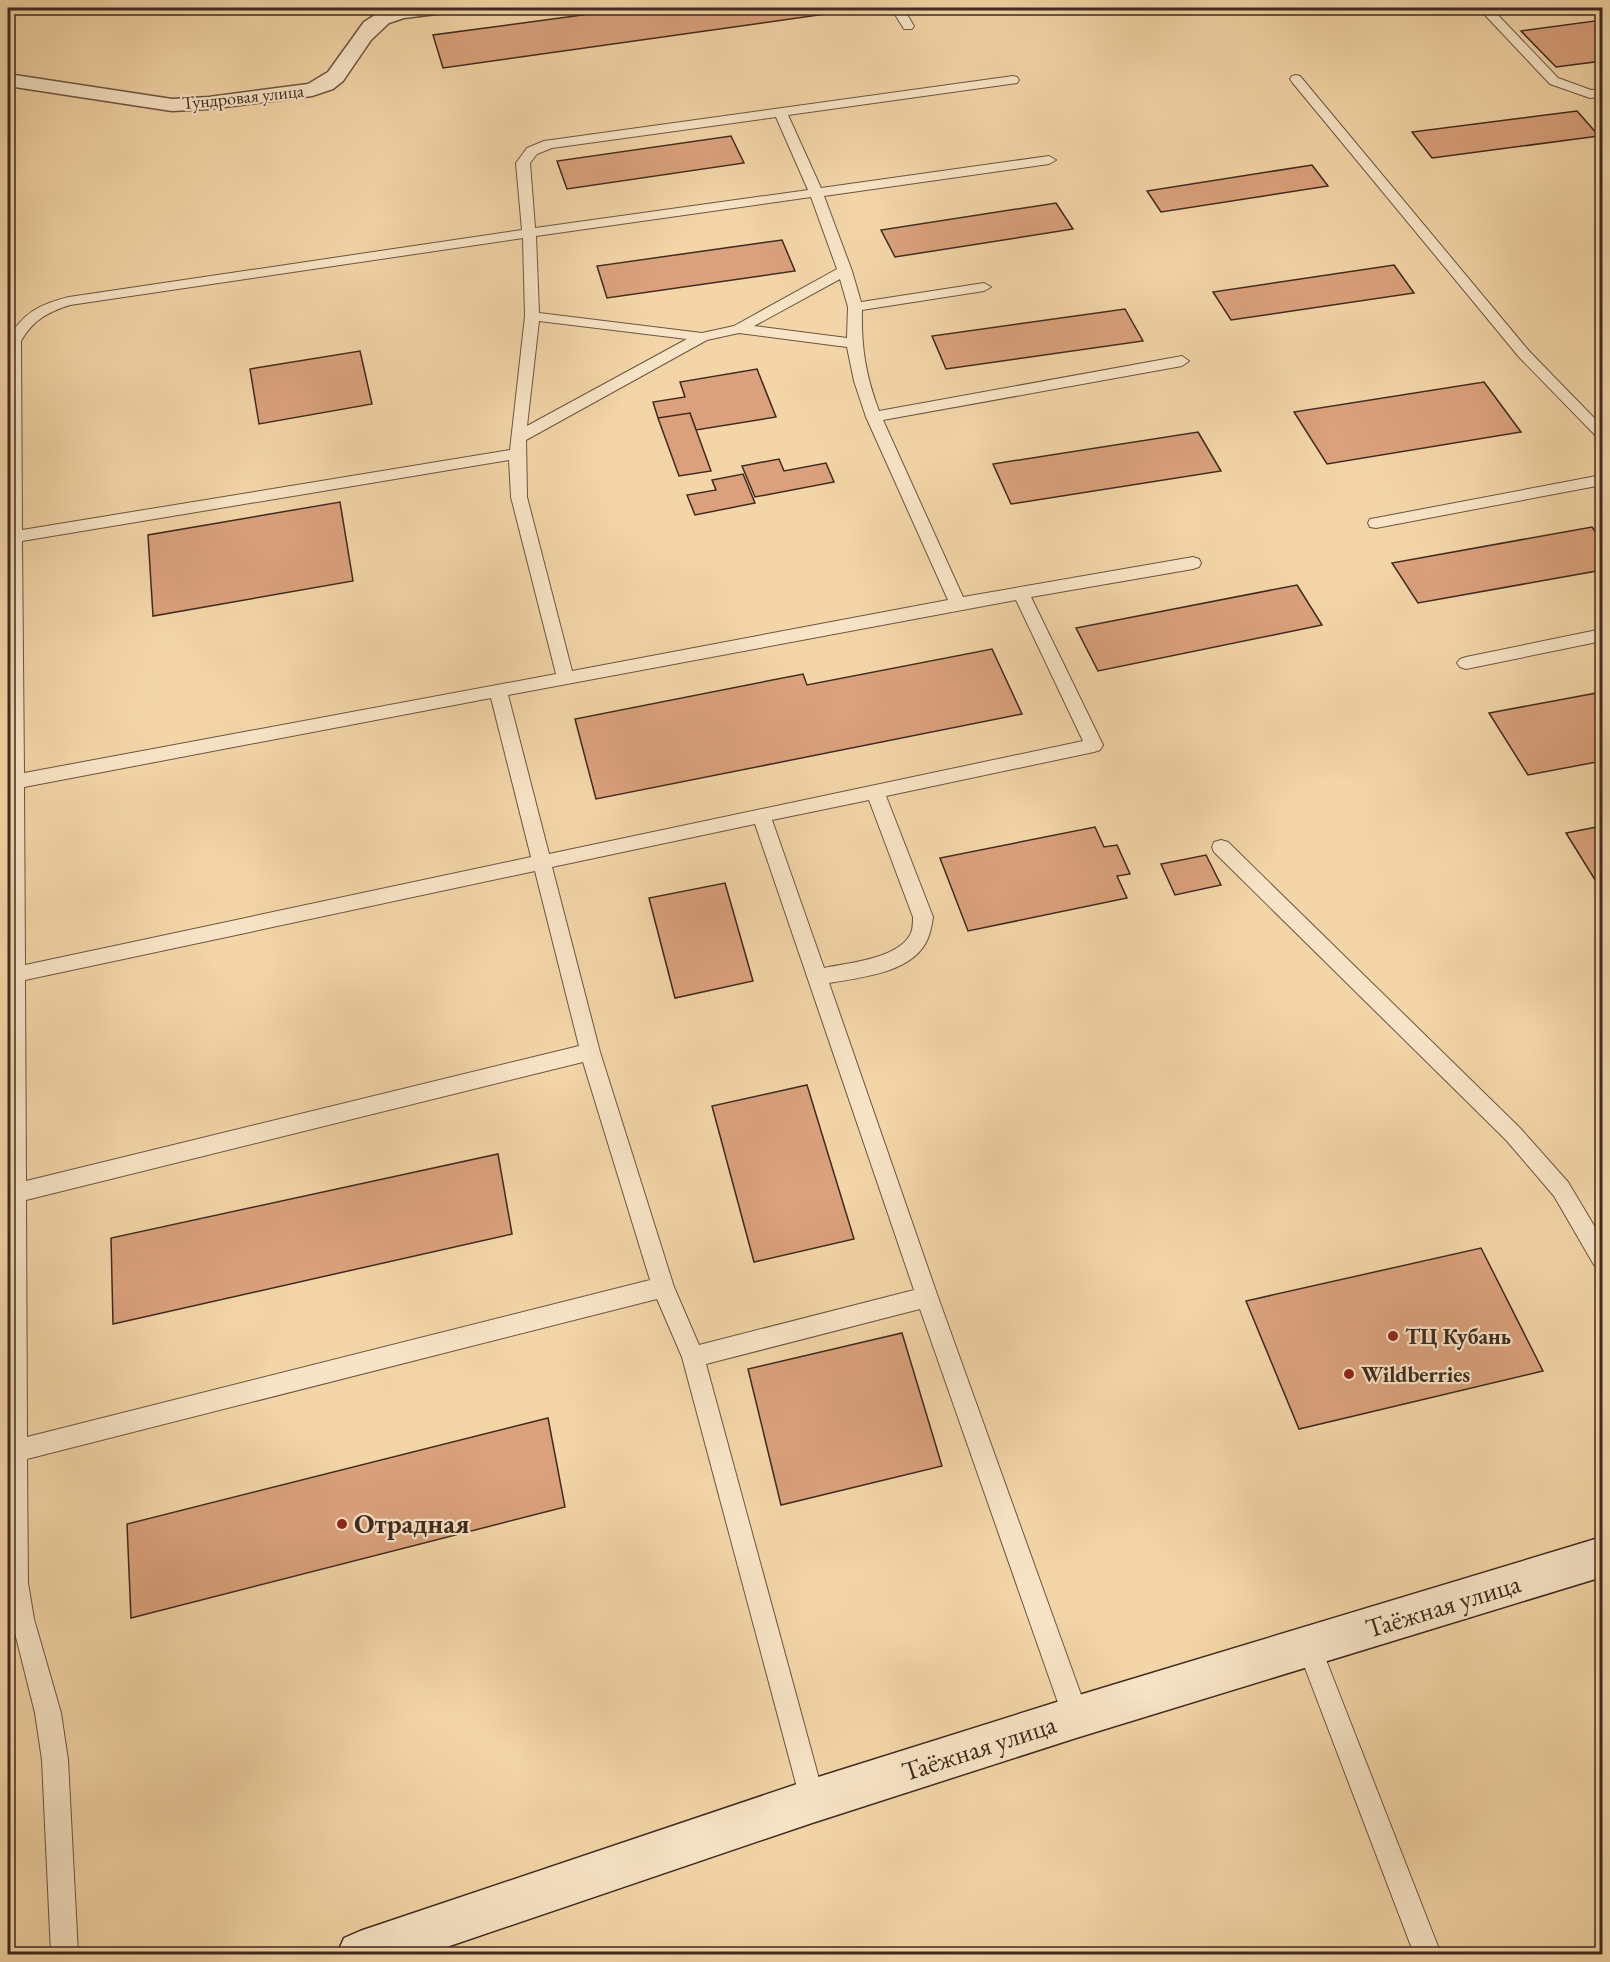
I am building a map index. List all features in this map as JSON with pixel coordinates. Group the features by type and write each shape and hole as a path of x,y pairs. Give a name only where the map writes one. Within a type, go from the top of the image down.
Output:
{"street":[{"name":"Тундровая улица","path":"8,80 172,105 209,103 312,90 323,87 337,77 371,27 382,19 393,15 446,8"},
{"name":"Таёжная улица","path":"360,1954 812,1801 1076,1717 1602,1557"}],"lane":[{"path":"897,8 908,26"},
{"path":"1504,8 1487,10 1554,81 1590,94 1602,93"},
{"path":"1296,79 1524,354 1602,434"},
{"path":"565,676 519,497 516,446 532,316 529,233 523,163 532,151 549,144 1013,80"},
{"path":"781,113 816,193 845,271 855,308 854,344 861,381 874,417 958,604"},
{"path":"64,1954 54,1760 50,1724 22,1619 16,1583 11,1194 10,782 14,341 23,322 43,308 69,301 1049,160"},
{"path":"14,537 516,446 702,337 739,329 845,271"},
{"path":"855,308 984,287"},
{"path":"532,316 702,337"},
{"path":"739,329 854,344"},
{"path":"874,417 1182,361"},
{"path":"1376,523 1602,480"},
{"path":"10,782 565,676 1193,563"},
{"path":"11,975 1094,745 1020,593"},
{"path":"1466,663 1602,635"},
{"path":"498,690 590,1052 663,1287 693,1357 812,1801"},
{"path":"817,976 882,963 905,953 920,937 923,917 875,792"},
{"path":"762,817 927,1297 1076,1717"},
{"path":"1221,847 1513,1134 1561,1189 1602,1258"},
{"path":"11,1194 590,1052"},
{"path":"15,1450 663,1287"},
{"path":"693,1357 927,1297"},
{"path":"1309,1647 1428,1954"}],"building":[{"path":"634,8 830,8 833,13 443,68 433,35"},
{"path":"1602,20 1602,61 1556,67 1521,31"},
{"path":"1577,111 1599,136 1432,158 1412,132"},
{"path":"731,136 744,163 567,189 557,161"},
{"path":"1312,165 1328,186 1161,212 1147,191"},
{"path":"1056,203 1073,229 895,257 881,230"},
{"path":"782,240 795,271 607,298 597,266"},
{"path":"1394,265 1414,293 1231,320 1213,292"},
{"path":"1125,309 1143,341 946,369 932,336"},
{"path":"360,351 372,404 259,424 250,369"},
{"path":"757,369 776,417 696,430 690,413 658,418 653,402 685,397 680,382"},
{"path":"1484,382 1521,432 1327,464 1294,412"},
{"path":"690,413 711,471 679,476 658,418"},
{"path":"1198,432 1221,471 1011,504 993,464"},
{"path":"779,459 784,471 826,463 834,482 755,497 742,466"},
{"path":"743,474 755,503 695,515 687,495 716,490 712,480"},
{"path":"340,502 353,581 153,616 148,535"},
{"path":"1592,527 1602,541 1602,570 1418,603 1392,563"},
{"path":"1297,585 1322,625 1098,671 1076,628"},
{"path":"992,649 1022,714 596,799 575,719 803,674 807,685"},
{"path":"1602,692 1602,761 1528,775 1489,713"},
{"path":"1602,826 1602,891 1566,833"},
{"path":"1095,827 1104,847 1117,845 1130,874 1117,876 1127,898 968,931 940,858"},
{"path":"1206,855 1221,885 1175,895 1161,864"},
{"path":"725,883 753,981 675,998 649,898"},
{"path":"807,1085 854,1239 754,1262 712,1106"},
{"path":"498,1154 512,1234 113,1324 111,1238"},
{"name":"ТЦ Кубань","path":"1481,1248 1543,1371 1299,1429 1246,1301"},
{"path":"902,1333 942,1466 781,1505 748,1369"},
{"path":"548,1418 565,1507 131,1618 127,1524"}],"place":[{"name":"ТЦ Кубань","path":"1393,1336"},
{"name":"Wildberries","path":"1349,1374"},
{"name":"Отрадная","path":"342,1524"}]}
